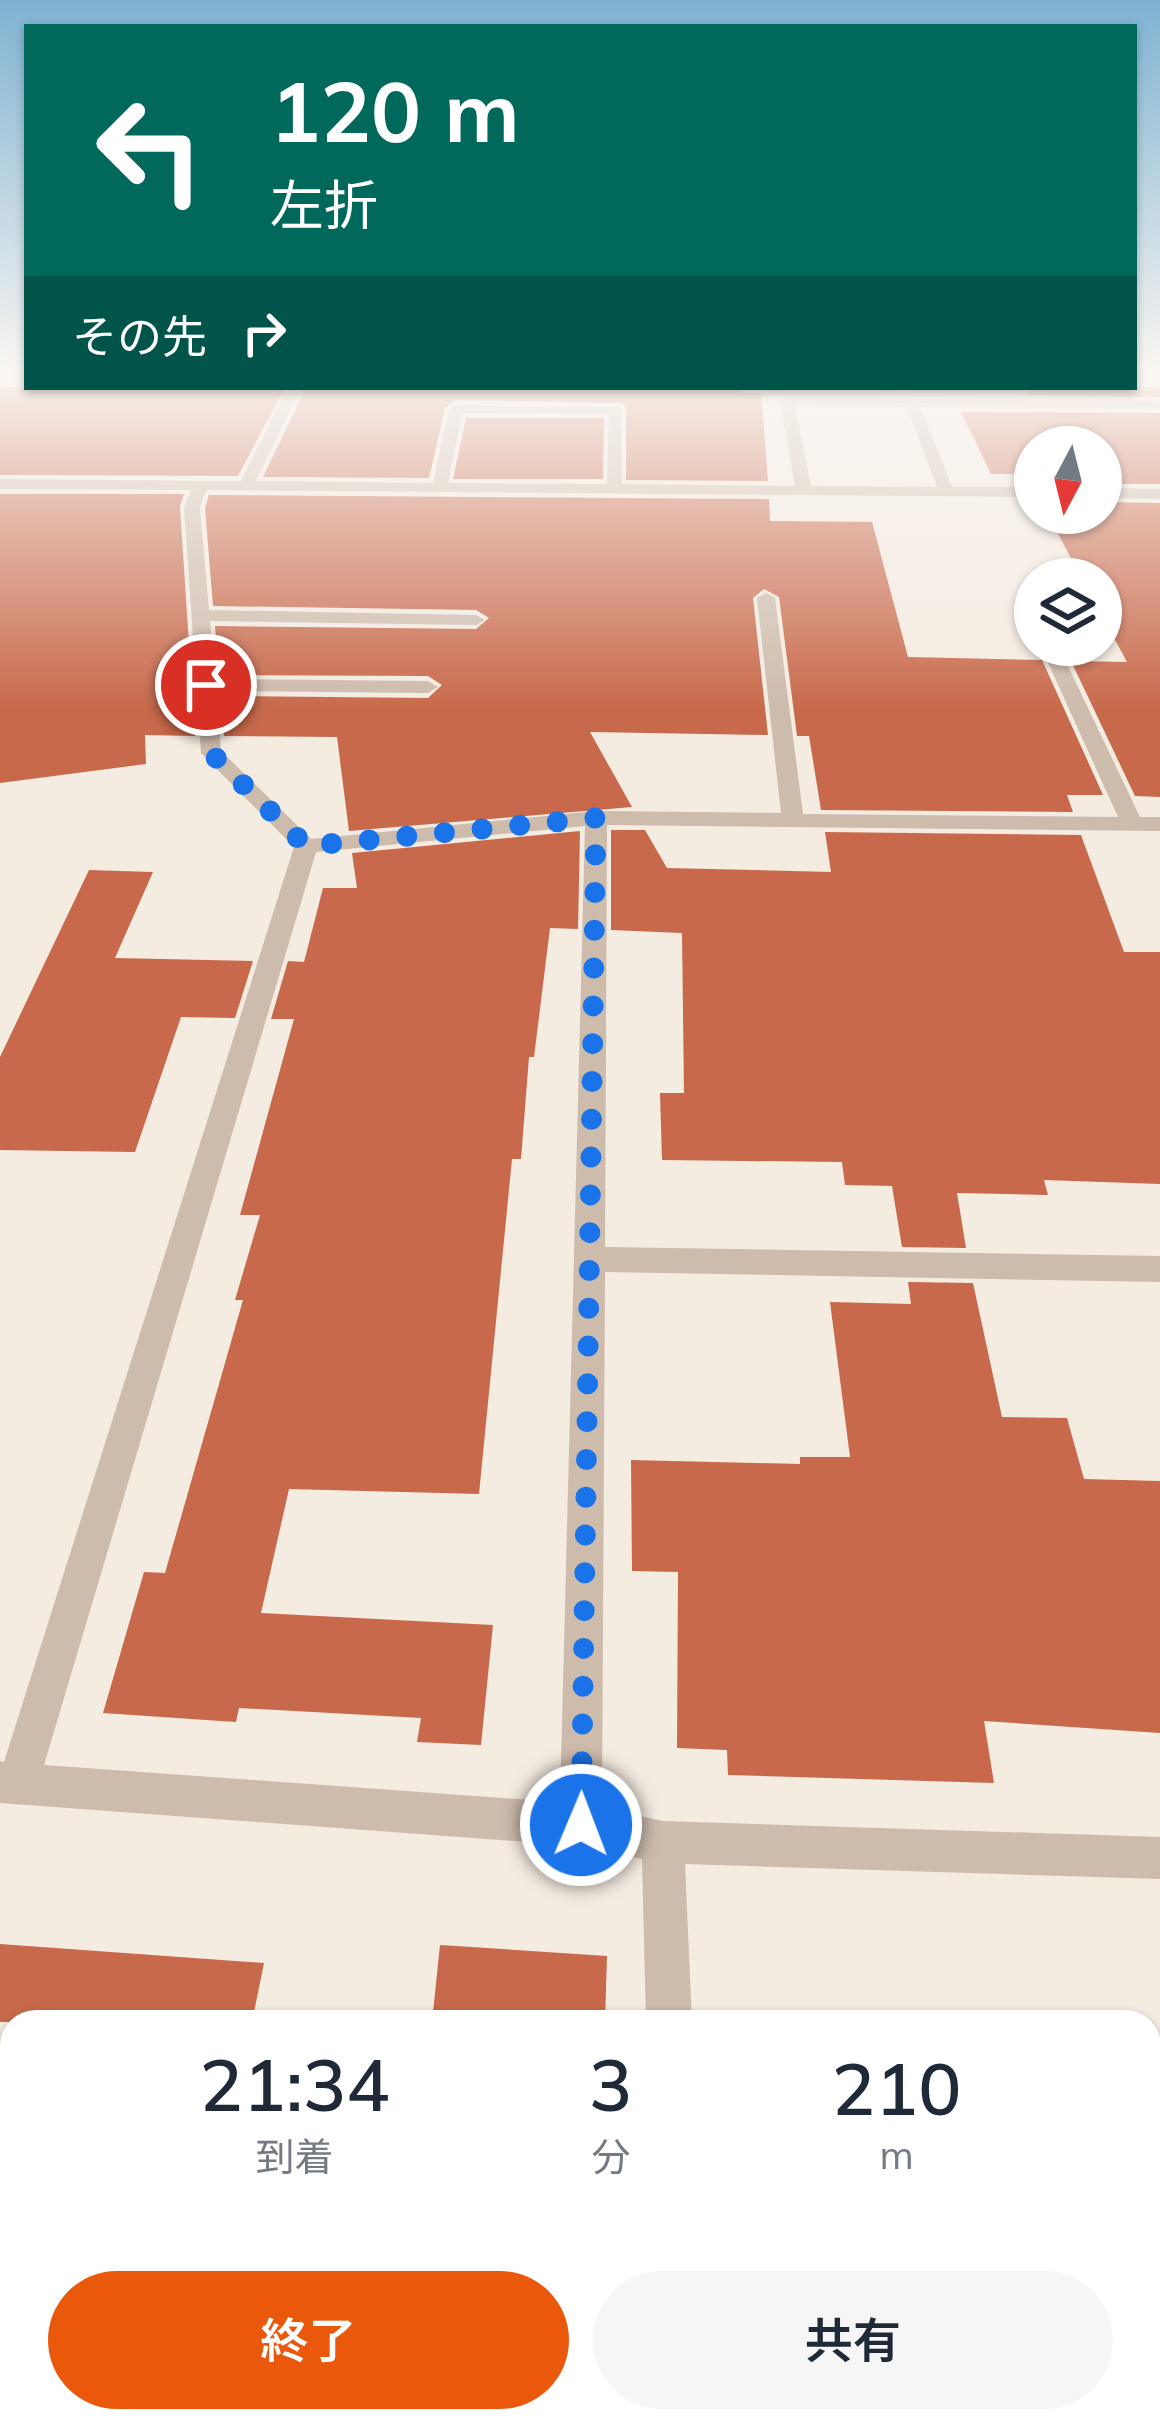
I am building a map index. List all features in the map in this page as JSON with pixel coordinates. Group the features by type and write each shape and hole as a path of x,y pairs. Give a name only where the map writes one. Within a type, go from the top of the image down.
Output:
{"street":[{"path":"439,489 440,483"},
{"path":"614,483 614,490"},
{"path":"803,483 804,491"},
{"path":"943,483 946,491"},
{"path":"0,484 1014,492"},
{"path":"200,486 192,507 211,753 306,846 596,818 1160,824"},
{"path":"1122,493 1160,494"},
{"path":"766,598 793,820"},
{"path":"201,615 476,620"},
{"path":"1059,666 1132,824"},
{"path":"206,685 428,687"},
{"path":"581,1825 596,818"},
{"path":"306,846 9,1782 581,1825 663,1842 1160,1858"},
{"path":"587,1259 1160,1269"},
{"path":"663,1842 669,2010"}],"building":[{"path":"0,494 184,494 180,507 195,736 145,735 146,764 0,783"},
{"path":"209,495 769,499 770,521 872,522 908,657 1014,659 1014,666 1045,666 1103,795 1067,795 1073,812 821,810 809,736 797,736 779,597 764,589 753,598 768,735 590,732 632,807 349,831 337,737 224,736 221,696 428,698 442,685 428,676 219,675 215,626 476,629 489,618 476,610 213,606 205,508"},
{"path":"1122,502 1160,503 1160,797 1135,796 1073,666 1122,666 1127,662 1122,653 1122,558 1071,558 1058,534 1122,534"},
{"path":"611,830 645,830 667,868 831,872 825,832 1081,835 1124,952 1160,952 1160,1184 1044,1180 1048,1195 957,1193 966,1248 902,1247 892,1186 845,1185 842,1162 662,1160 660,1093 684,1093 682,933 611,930"},
{"path":"580,831 578,929 550,928 534,1057 529,1057 521,1159 512,1159 479,1494 289,1489 261,1613 493,1625 481,1745 417,1742 421,1718 239,1708 236,1722 103,1713 144,1572 165,1573 243,1300 235,1300 260,1215 240,1215 294,1019 271,1019 288,961 304,962 323,888 357,888 352,853"},
{"path":"89,870 153,872 115,958 253,961 235,1018 181,1017 135,1152 0,1150 0,1057"},
{"path":"908,1282 973,1283 1002,1417 1067,1418 1084,1479 1160,1481 1160,1733 984,1721 994,1783 728,1775 727,1750 677,1748 678,1572 632,1571 631,1460 800,1464 800,1457 850,1457 830,1302 911,1304"},
{"path":"0,1944 264,1963 254,2010 0,2010"},
{"path":"440,1945 607,1956 605,2010 433,2010"}],"route":[{"path":"206,685 211,753 306,846 596,818 581,1825"}]}
